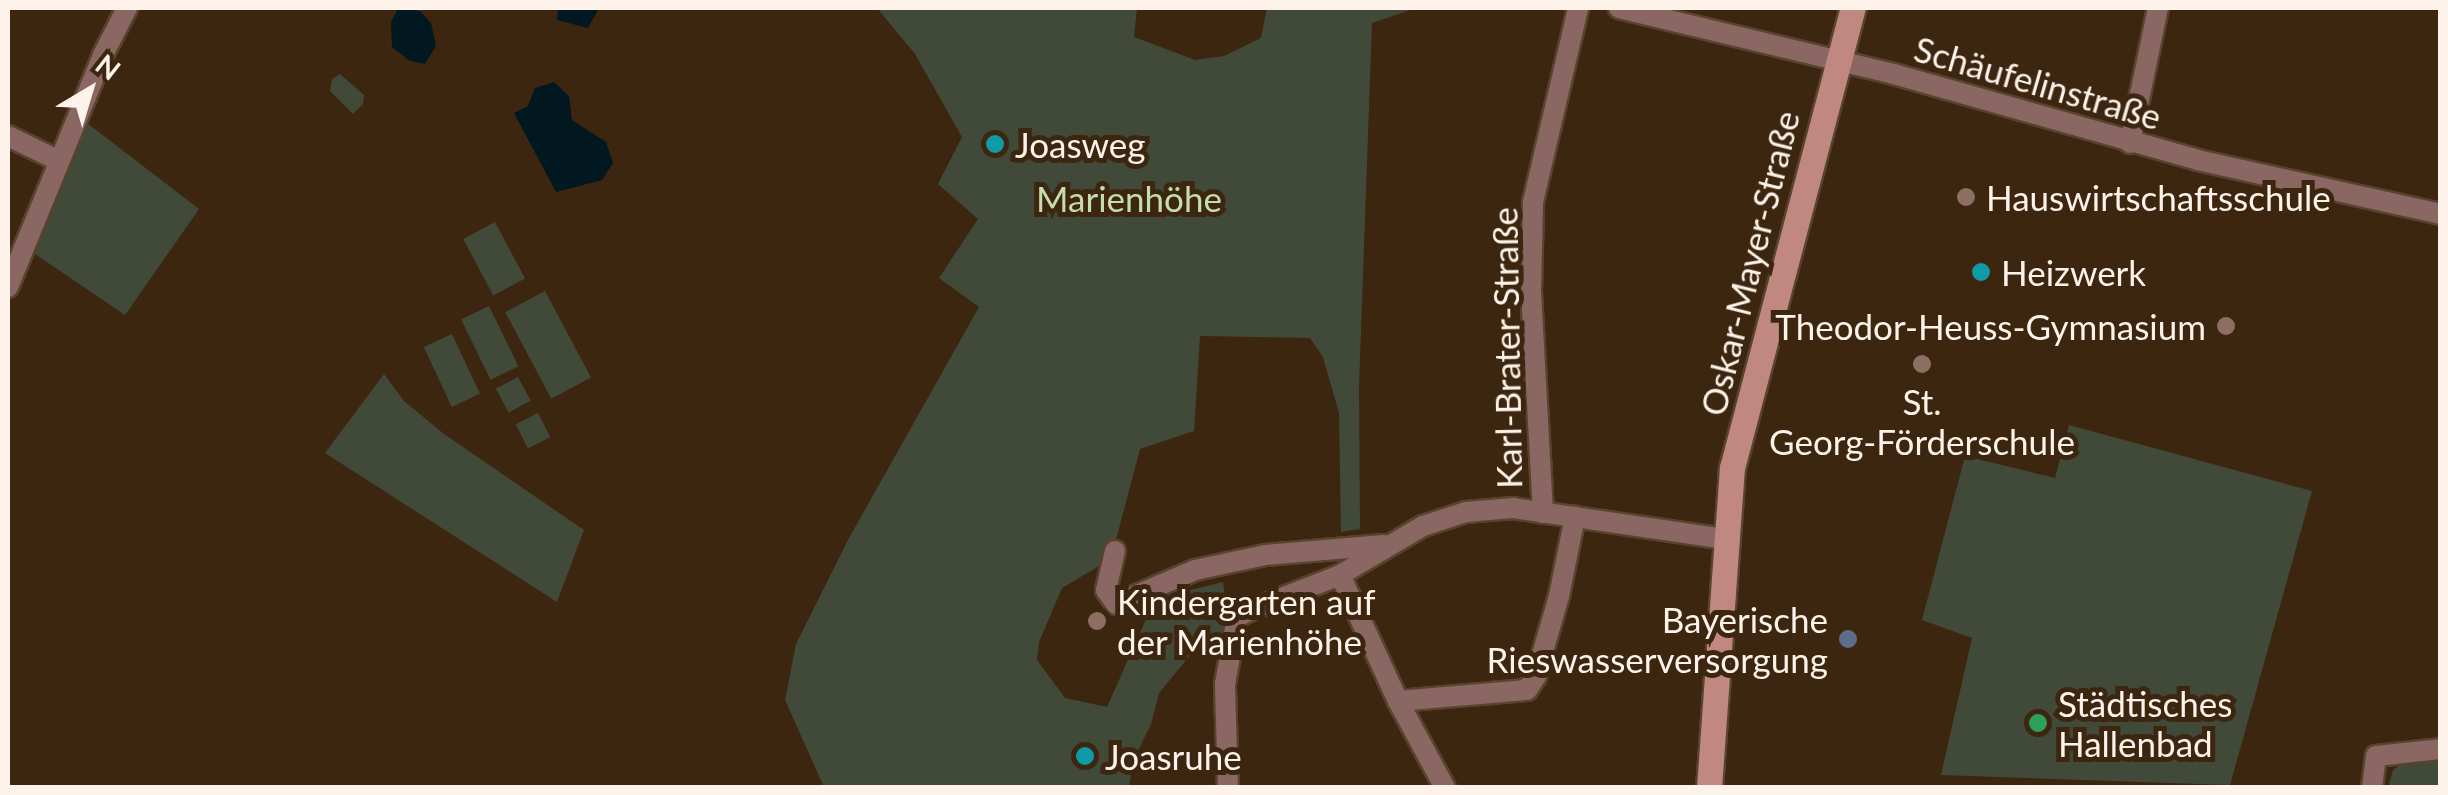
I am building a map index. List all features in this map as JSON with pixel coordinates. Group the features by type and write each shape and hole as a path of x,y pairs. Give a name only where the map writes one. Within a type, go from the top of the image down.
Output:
{"main road":[{"name":"Oskar-Mayer-Straße","path":"1709,788 1732,468 1853,8"}],"street":[{"path":"8,286 103,55 127,8"},
{"name":"Karl-Brater-Straße","path":"1543,513 1532,310 1533,202 1578,8"},
{"name":"Schäufelinstraße","path":"1619,8 1838,60 2130,143 2440,214"},
{"path":"2130,143 2158,8"},
{"path":"8,136 59,162"},
{"path":"1228,788 1226,684 1237,618 1340,574 1422,526 1466,512 1513,508 1725,539"},
{"path":"1398,701 1526,690 1536,676 1560,596 1575,517"},
{"path":"1115,550 1106,590 1116,604 1195,570 1265,555 1390,544"},
{"path":"1340,574 1398,701 1445,788"},
{"path":"2372,788 2376,756 2440,749"}],"green space":[{"name":"Marienhöhe","path":"877,8 1137,8 1134,37 1195,60 1224,56 1261,38 1267,8 1416,8 1372,23 1359,387 1360,529 1341,532 1339,413 1323,357 1310,338 1200,336 1194,431 1140,449 1111,559 1062,588 1039,642 1037,660 1065,698 1107,707 1155,599 1223,582 1229,632 1196,648 1159,693 1151,724 1133,761 1129,787 824,787 785,700 796,644 849,538 979,307 939,278 978,219 938,184 962,137 915,54"},
{"path":"340,74 364,95 363,104 353,114 330,91 332,79"},
{"path":"87,123 199,209 125,315 35,254"},
{"path":"495,222 525,279 493,295 463,239"},
{"path":"545,291 591,378 551,399 505,312"},
{"path":"489,306 518,366 491,380 461,320"},
{"path":"452,334 480,394 452,407 424,347"},
{"path":"384,374 404,401 444,434 584,530 557,602 325,453"},
{"path":"518,377 531,401 509,413 496,389"},
{"path":"538,413 550,437 528,448 516,424"},
{"path":"2069,425 2312,491 2230,785 1941,775 1972,638 1922,620 1965,456 2055,478"},
{"path":"2440,760 2440,787 2388,788 2393,770 2404,762"}],"water":[{"path":"398,8 420,11 431,23 436,46 425,64 410,61 392,47 391,22"},
{"path":"558,8 599,8 588,28 557,20"},
{"path":"554,82 569,96 572,120 606,142 613,163 602,180 556,192 514,113 528,106 535,88"}],"place":[{"name":"Joasweg","path":"995,144"},
{"name":"Hauswirtschaftsschule","path":"1966,197"},
{"name":"Heizwerk","path":"1981,272"},
{"name":"Theodor-Heuss-Gymnasium","path":"2226,326"},
{"name":"St. Georg-Förderschule","path":"1922,364"},
{"name":"Kindergarten auf der Marienhöhe","path":"1097,621"},
{"name":"Bayerische Rieswasserversorgung","path":"1848,639"},
{"name":"Städtisches Hallenbad","path":"2038,723"},
{"name":"Joasruhe","path":"1085,756"}]}
